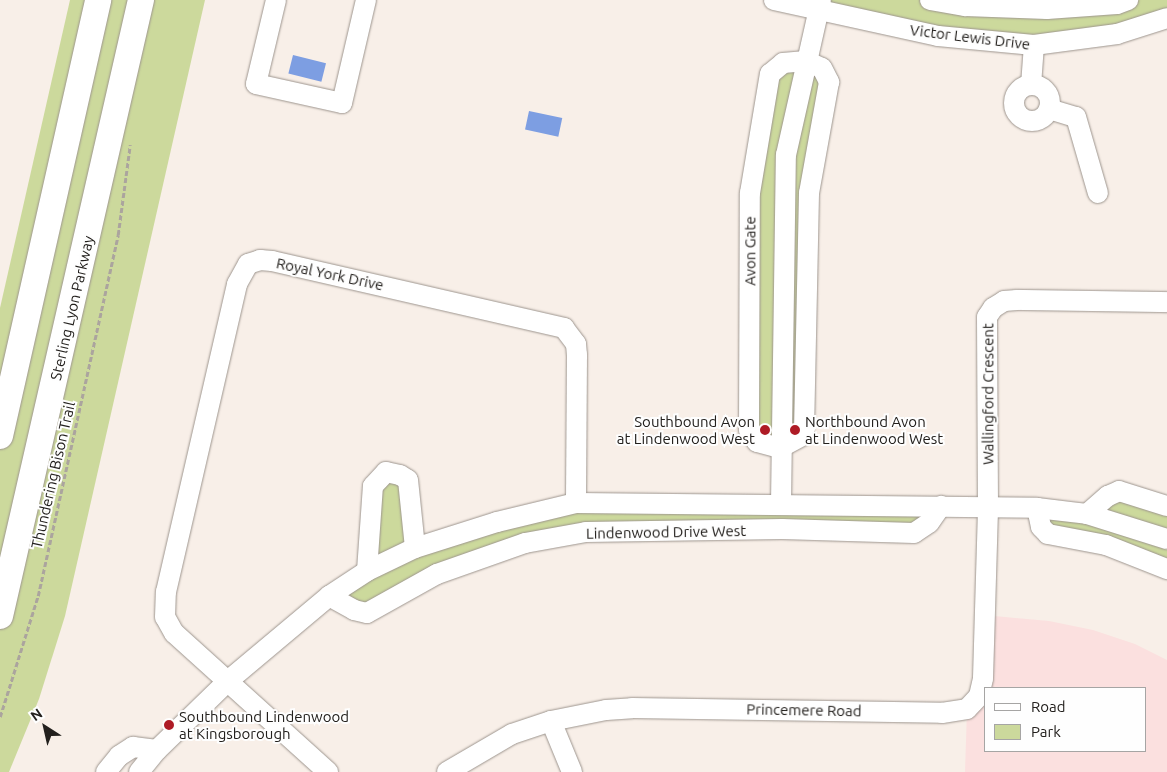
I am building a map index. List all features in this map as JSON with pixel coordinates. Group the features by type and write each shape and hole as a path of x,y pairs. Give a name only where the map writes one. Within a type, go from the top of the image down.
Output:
{"main road":[{"path":"0,436 98,0"},
{"name":"Sterling Lyon Parkway","path":"0,616 11,580 141,0"}],"street":[{"path":"276,0 256,84 342,104 366,0"},
{"name":"Victor Lewis Drive","path":"774,0 820,5 938,36 1034,45 1117,34 1167,18"},
{"name":"Victor Lewis Drive","path":"930,0 965,6 1119,1"},
{"path":"781,504 780,448 786,155 820,5"},
{"path":"1031,85 1034,45"},
{"path":"780,448 804,435 809,193 828,82 822,68 806,61"},
{"name":"Avon Gate","path":"780,448 757,442 749,430 750,193 770,74 783,63 806,61"},
{"path":"1031,85 1048,94 1049,109"},
{"path":"1031,85 1015,96 1017,114 1034,121 1049,109"},
{"path":"1049,109 1076,117 1098,193"},
{"name":"Royal York Drive","path":"229,680 174,633 165,617 164,604 237,284 248,264 260,260 272,261 564,328 576,344 577,355 576,504"},
{"name":"Wallingford Crescent","path":"988,507 986,326 993,308 1004,301 1017,300 1167,302"},
{"path":"366,571 373,486 386,472 400,475 408,480 415,548"},
{"path":"1087,514 1108,496 1119,492 1167,506"},
{"name":"Lindenwood Drive West","path":"140,772 157,750 229,680 330,596 366,571 415,548 497,522 576,504 781,504 1037,508 1087,514 1167,539"},
{"name":"Lindenwood Drive West","path":"330,596 354,610 367,613 437,574 525,543 586,532 782,529 914,533 929,523 942,506"},
{"name":"Princemere Road","path":"446,772 488,746 550,720 632,708 942,713 967,709 976,703 982,689 988,507"},
{"path":"1037,508 1041,527 1048,534 1106,545 1167,569"},
{"path":"229,680 328,772"},
{"path":"550,720 572,772"},
{"path":"106,772 118,756 133,747 157,750"}],"path":[{"name":"Thundering Bison Trail","path":"0,717 40,586 118,235 130,143"}],"shaded area":[{"path":"984,615 1049,621 1093,630 1135,644 1167,660 1167,772 965,772 967,709 976,703"}],"green space":[{"path":"70,0 205,0 65,616 39,699 9,772 0,772 0,308"},
{"path":"774,0 1167,0 1167,18 1034,45"},
{"path":"822,68 809,193 804,435 757,442 750,193 770,74"},
{"path":"408,480 415,548 576,503 941,506 929,523 525,543 367,613 329,596 367,571 373,486"},
{"path":"1108,496 1167,506 1167,569 1048,534 1037,508 1087,514"}],"water":[{"path":"293,55 326,63 321,82 288,73"},
{"path":"529,111 562,118 558,137 525,130"}],"place":[{"name":"Southbound Avon at Lindenwood West","path":"765,430"},
{"name":"Northbound Avon at Lindenwood West","path":"795,430"},
{"name":"Southbound Lindenwood at Kingsborough","path":"169,725"}]}
